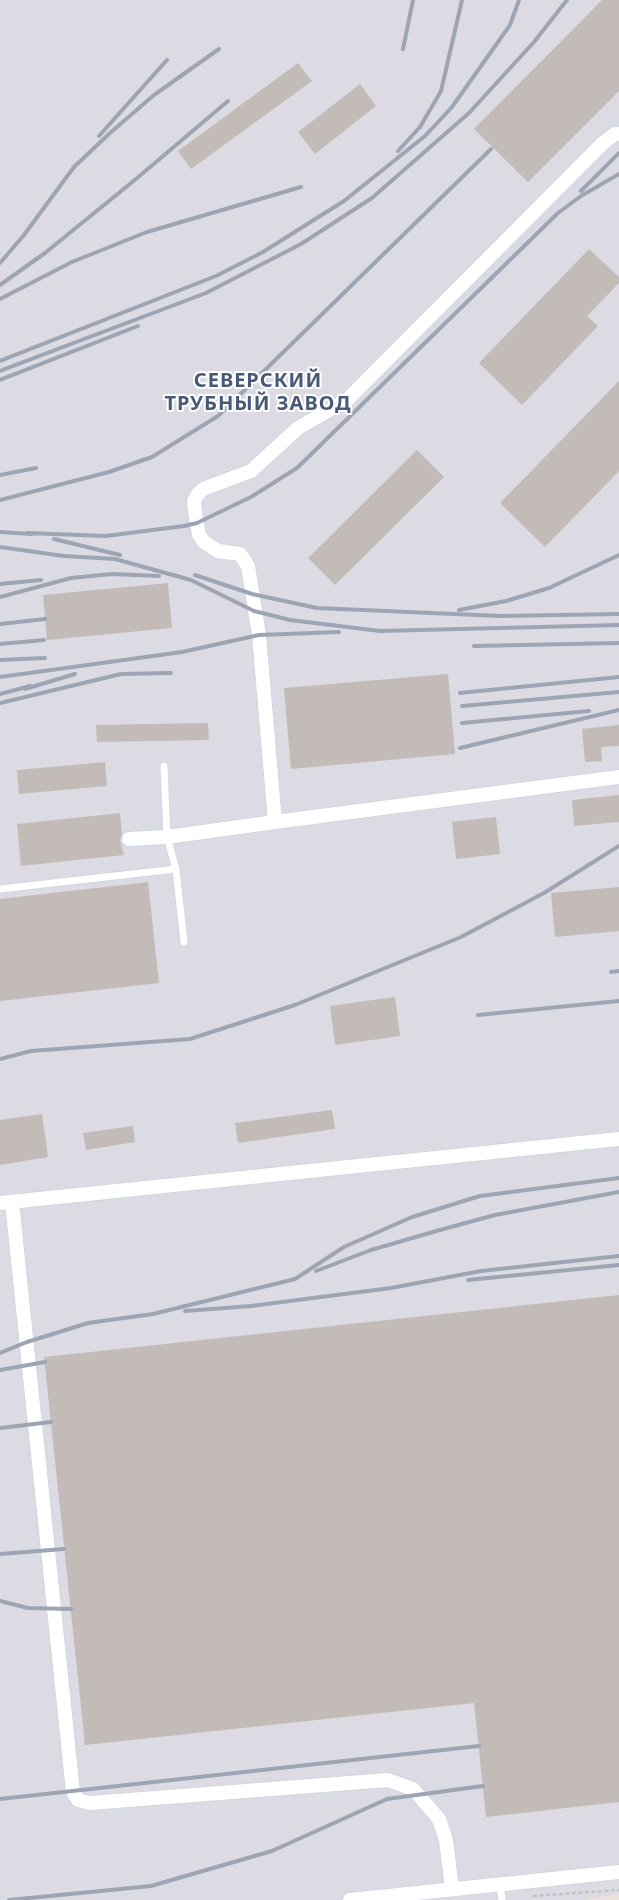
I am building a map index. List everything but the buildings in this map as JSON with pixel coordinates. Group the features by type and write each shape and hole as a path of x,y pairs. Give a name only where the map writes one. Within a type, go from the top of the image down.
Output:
{"street":[{"path":"275,822 259,635 248,566 240,554 218,551 204,542 199,535 194,501 203,489 251,471 298,428 347,400 602,143 615,134 619,134"},
{"path":"129,840 167,837 619,777"},
{"path":"452,1889 446,1840 438,1819 412,1790 388,1780 90,1803 78,1800 73,1792 6,1203 619,1139"},
{"path":"350,1900 619,1872"}],"lane":[{"path":"164,766 167,837 176,870 184,942"},
{"path":"0,889 176,870"},
{"path":"500,1884 502,1900"}],"path":[{"path":"527,1896 619,1890"}],"shaded area":[{"name":"СЕВЕРСКИЙ ТРУБНЫЙ ЗАВОД","path":"0,0 619,0 619,1894 582,1900 0,1900"}],"railway":[{"path":"403,49 413,0"},
{"path":"398,151 420,127 441,91 462,0"},
{"path":"0,361 216,276 263,252 344,201 425,136 452,107 510,25 519,0"},
{"path":"0,371 206,293 301,244 372,198 469,113 534,42 567,0"},
{"path":"0,263 24,235 74,167 154,95 219,49"},
{"path":"99,136 167,60"},
{"path":"0,285 45,253 228,101"},
{"path":"0,500 109,472 152,457 218,416 491,149"},
{"path":"581,191 619,153"},
{"path":"27,533 106,536 184,526 197,523 251,497 297,468 558,213 581,196 619,174"},
{"path":"0,299 72,262 147,232 301,187"},
{"path":"0,380 138,326"},
{"path":"0,475 36,468"},
{"path":"0,532 32,534"},
{"path":"54,539 120,555"},
{"path":"0,547 64,556 115,559 191,580 254,611 290,620 380,631 619,625"},
{"path":"459,610 506,601 549,588 619,555"},
{"path":"0,597 71,578 112,574 159,576"},
{"path":"195,575 252,594 317,608 500,616 619,614"},
{"path":"0,584 41,580"},
{"path":"0,624 45,619"},
{"path":"0,677 182,652 259,635 339,632"},
{"path":"0,644 44,640"},
{"path":"474,646 619,643"},
{"path":"0,660 45,658"},
{"path":"0,703 121,674 171,673"},
{"path":"25,689 75,674"},
{"path":"460,693 619,677"},
{"path":"0,694 30,686"},
{"path":"462,706 619,692"},
{"path":"460,748 619,710"},
{"path":"462,723 589,711"},
{"path":"0,1059 31,1051 190,1039 295,1005 461,937 544,893 619,846"},
{"path":"611,972 619,971"},
{"path":"478,1015 619,1001"},
{"path":"0,1353 27,1342 88,1323 153,1314 295,1279 344,1247 412,1217 480,1196 619,1178"},
{"path":"316,1271 371,1250 495,1215 619,1192"},
{"path":"185,1311 251,1306 391,1288 481,1271 619,1256"},
{"path":"468,1280 619,1265"},
{"path":"0,1370 45,1362"},
{"path":"0,1428 51,1422"},
{"path":"0,1554 64,1549"},
{"path":"0,1601 28,1608 71,1609"},
{"path":"0,1799 479,1746"},
{"path":"9,1900 151,1886 272,1851 387,1799 483,1786"}],"district":[{"name":"СЕВЕРСКИЙ ТРУБНЫЙ ЗАВОД","path":"258,392"}]}
